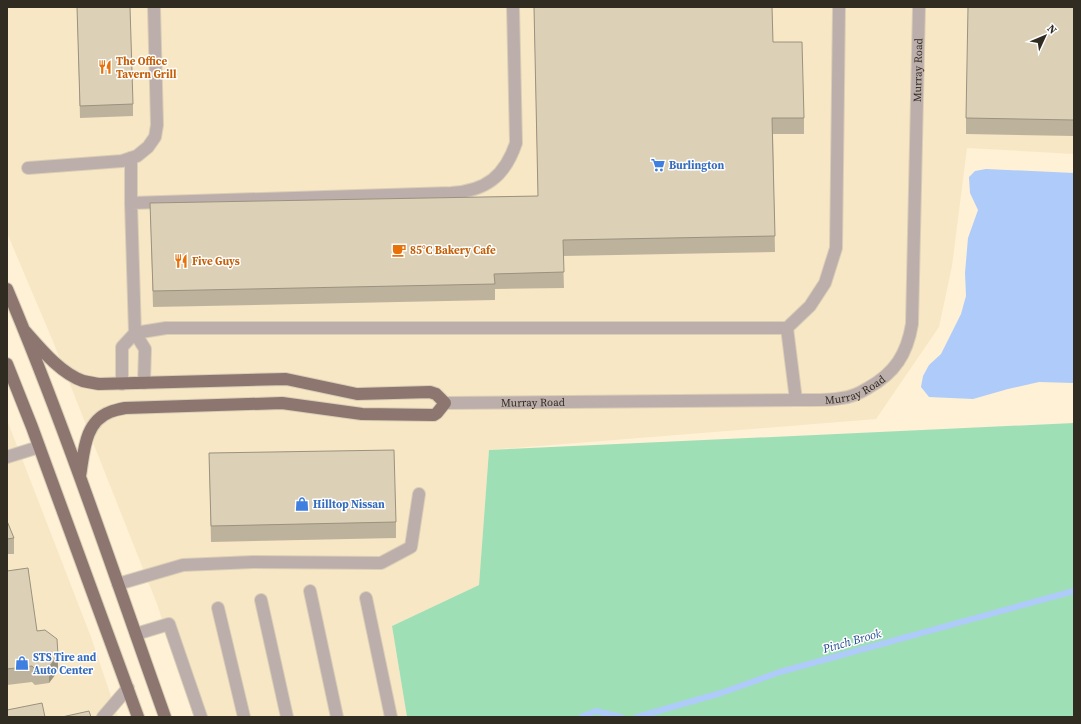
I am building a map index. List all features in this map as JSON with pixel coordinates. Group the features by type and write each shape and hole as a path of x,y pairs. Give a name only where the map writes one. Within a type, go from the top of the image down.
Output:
{"main road":[{"path":"7,289 80,476 165,717"},
{"path":"24,330 41,350 61,368 82,380 98,384 286,379 357,394 430,392 436,394 445,403 437,414 434,415 362,414 282,403 125,408 109,412 98,420 89,431 80,476"},
{"path":"7,364 39,446 138,717"}],"street":[{"path":"28,168 122,161 137,156 148,147 155,137 156,131 154,7"},
{"path":"131,203 451,193 476,189 490,182 505,168 512,156 516,143 513,7"},
{"path":"122,384 122,347 135,333 166,328 787,328 810,306 825,284 836,248 839,7"},
{"name":"Murray Road","path":"445,403 796,400 842,398 855,395 879,382 890,373 905,350 912,324 919,7"},
{"path":"131,158 135,333 145,349 144,383"},
{"path":"787,328 796,400"},
{"path":"7,457 39,446"},
{"path":"118,584 183,565 253,562 381,563 411,547 419,494"},
{"path":"310,591 337,717"},
{"path":"366,598 391,717"},
{"path":"261,600 287,717"},
{"path":"218,608 244,717"},
{"path":"136,634 169,624 201,717"},
{"path":"103,717 128,688"}],"shaded area":[{"path":"7,7 1074,7 1074,154 967,148 952,266 939,327 876,419 489,450 479,585 392,626 407,717 194,717 157,604 52,339 7,233"},
{"path":"7,420 91,637 118,717 7,717"}],"green space":[{"path":"1074,423 1074,717 407,717 392,626 479,585 489,450"}],"water":[{"path":"986,169 1074,173 1074,383 1039,382 973,399 929,397 921,387 923,376 929,365 941,354 961,314 966,296 965,273 968,238 978,210 970,193 969,177 975,171"}],"building":[{"name":"The Office Tavern Grill","path":"77,7 130,7 133,104 80,106"},
{"path":"534,7 772,7 773,42 802,42 804,118 772,118 775,236 563,240 564,272 494,274 495,284 153,291 150,203 538,196"},
{"path":"968,7 1074,7 1074,120 966,118"},
{"name":"Hilltop Nissan","path":"394,450 396,522 211,526 209,453"},
{"path":"7,521 14,538 7,539"},
{"path":"28,568 37,631 45,630 57,639 58,655 49,667 35,669 32,666 7,669 7,571"},
{"path":"42,703 45,717 7,717 7,710"},
{"path":"89,711 91,717 62,717"}],"waterway":[{"name":"Pinch Brook","path":"637,717 721,693 780,672 1074,591"},
{"name":"Pinch Brook","path":"581,717 596,711 621,717"}],"place":[{"name":"The Office Tavern Grill","path":"105,67"},
{"name":"Burlington","path":"658,165"},
{"name":"85°C Bakery Cafe","path":"399,250"},
{"name":"Five Guys","path":"181,261"},
{"name":"Hilltop Nissan","path":"302,504"},
{"name":"STS Tire and Auto Center","path":"22,663"}]}
